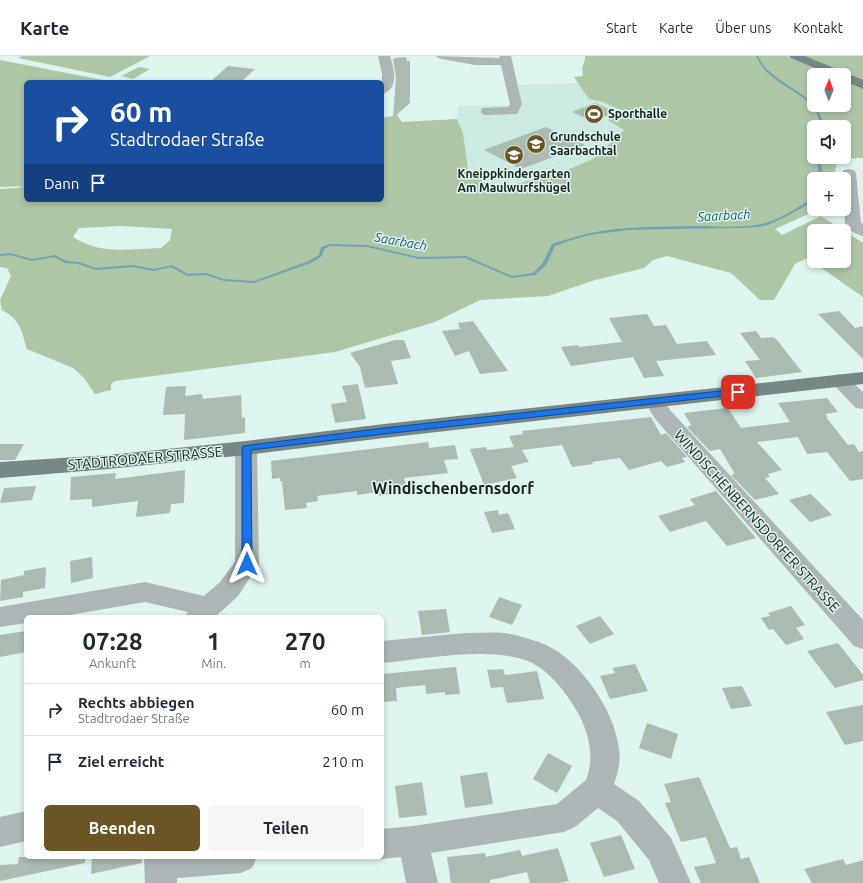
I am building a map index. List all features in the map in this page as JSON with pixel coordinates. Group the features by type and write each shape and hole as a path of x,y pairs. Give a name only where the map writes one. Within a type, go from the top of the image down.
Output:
{"main road":[{"path":"795,56 824,68"},
{"path":"851,79 863,85"},
{"name":"STADTRODAER STRASSE","path":"0,470 108,462 246,448 384,431 863,378"}],"street":[{"path":"384,56 388,72 387,84 384,88"},
{"path":"442,56 476,61 506,59 516,104 512,111 487,111"},
{"path":"851,190 853,225 863,231"},
{"path":"839,380 863,404"},
{"name":"WINDISCHENBERNSDORFER STRASSE","path":"654,401 663,415 863,638"},
{"path":"0,617 145,592 202,612 229,589 247,564 246,448"},
{"path":"384,652 464,644 505,644 537,653 561,669 583,696 599,724 605,749 603,775 597,790 564,817 508,827 384,844"},
{"path":"597,790 628,811 655,843 660,849 675,883"},
{"path":"0,832 24,826"},
{"path":"413,841 422,883"},
{"path":"161,868 226,859"}],"shaded area":[{"path":"22,56 150,56 110,77 18,58"},
{"path":"585,56 787,56 815,68 807,68 807,112 851,112 851,84 863,89 863,158 851,158 851,120 807,120 807,164 837,164 834,172 807,172 807,215 775,229 782,235 821,216 833,224 807,224 807,258 795,264 774,300 760,300 731,273 667,256 653,260 644,268 595,280 548,296 480,300 435,322 335,352 115,381 111,384 111,390 95,394 84,378 73,368 27,349 17,322 2,310 0,300 11,276 7,268 0,267 0,189 17,188 23,186 0,187 0,60 103,80 24,80 24,202 384,202 384,118 397,115 402,122 457,119 463,133 468,169 494,190 565,171 595,158 624,130 608,120 623,111 603,102 589,99 574,77 583,76 582,68","holes":["121,226 172,229 170,240 161,248 127,250 105,249 83,243 73,237 79,228"]},
{"path":"802,56 863,56 863,81 851,76 851,68 831,68"},
{"path":"139,67 150,69 133,79 121,76"},
{"name":"Grundschule Saarbachtal","path":"579,83 589,99 603,102 623,111 625,129 595,158 565,171 494,190 468,169 463,133 457,119 458,106 523,105 518,85"},
{"path":"851,235 863,243 863,297 821,268 851,268"}],"building":[{"path":"406,57 407,61 410,61 410,103 393,118 396,78 393,59"},
{"path":"228,66 255,69 243,80 212,80"},
{"name":"Sporthalle","path":"595,103 616,112 593,121 572,112"},
{"path":"546,127 585,145 521,169 484,150"},
{"path":"839,311 855,328 863,326 863,359 818,314"},
{"path":"647,314 654,326 666,325 677,344 707,341 716,355 656,361 664,376 644,378 633,357 571,366 561,347 578,345 579,347 622,342 609,318"},
{"path":"473,321 508,371 480,374 469,351 455,356 442,331 460,329 458,323"},
{"path":"756,331 761,338 773,337 777,340 802,372 756,378 745,361 760,360 740,333"},
{"path":"395,340 404,340 411,358 391,361 398,384 365,388 360,367 350,353"},
{"path":"358,384 366,419 335,423 331,404 347,402 342,386"},
{"path":"186,386 185,396 202,394 203,399 241,395 242,418 245,417 245,433 184,440 185,414 163,415 166,387"},
{"path":"827,398 838,412 825,414 828,417 826,417 848,445 854,444 859,452 863,451 863,479 850,481 827,452 807,454 798,437 757,442 782,470 768,474 770,477 765,478 779,494 755,500 731,475 735,474 720,449 710,451 687,427 691,425 684,413 728,408 741,428 790,422 778,403"},
{"path":"651,417 661,435 666,433 687,457 682,458 685,462 667,467 661,461 629,470 620,458 592,462 593,464 572,467 562,445 522,450 529,462 511,466 517,478 484,485 470,449 486,447 487,450 514,447 509,436 523,434 522,431"},
{"path":"428,442 429,448 455,445 458,459 444,460 448,473 404,478 408,491 379,496 378,492 357,495 357,491 317,496 318,501 306,503 307,508 285,510 282,481 280,481 280,478 272,479 271,461"},
{"path":"0,444 24,444 15,460 0,460"},
{"path":"185,470 184,503 171,504 170,513 136,517 138,501 92,507 92,499 70,500 71,477 116,473 115,479"},
{"path":"36,486 32,500 0,503 4,488"},
{"path":"716,491 756,538 727,546 706,521 670,532 658,516 695,505 690,499"},
{"path":"811,494 832,515 810,522 789,500"},
{"path":"498,510 499,515 508,513 515,529 492,533 484,512"},
{"path":"92,557 93,578 71,583 70,561"},
{"path":"46,567 45,588 23,592 23,597 0,601 1,580 24,575 24,571"},
{"path":"499,597 522,605 512,625 489,617"},
{"path":"791,606 805,625 796,628 804,639 786,645 773,629 769,630 761,618 770,616 768,613"},
{"path":"446,609 450,632 422,635 418,611"},
{"path":"600,616 614,634 590,644 576,626"},
{"path":"24,631 24,652 0,657 0,635"},
{"path":"838,643 863,675 863,680 835,688 807,651"},
{"path":"635,664 648,691 610,699 600,676 615,673 612,668"},
{"path":"456,667 460,694 445,695 445,692 426,694 425,685 396,688 397,701 384,702 384,674"},
{"path":"503,669 505,675 537,671 544,699 507,703 503,687 491,688 487,670"},
{"path":"742,686 752,706 731,709 722,688"},
{"path":"863,705 863,741 845,745 826,712"},
{"path":"647,723 678,734 671,759 639,748"},
{"path":"548,753 572,766 557,793 533,779"},
{"path":"487,772 493,804 465,808 460,776"},
{"path":"699,777 730,848 737,847 741,859 749,857 760,883 701,883 694,867 716,863 706,837 681,842 665,803 671,802 664,784"},
{"path":"422,782 427,815 399,818 395,786"},
{"path":"621,835 635,869 604,877 590,843"},
{"path":"558,848 569,881 559,883 530,883 527,872 490,880 490,883 451,883 447,857 485,853 486,857 520,850 522,856"},
{"path":"19,857 24,857 24,859 85,859 85,863 0,881 0,865 18,864"},
{"path":"92,859 141,859 142,863 91,874"},
{"path":"843,859 846,865 863,860 863,883 812,883 804,869"}],"waterway":[{"name":"Saarbach","path":"757,56 767,71 816,109 821,120"},
{"name":"Saarbach","path":"819,164 821,172"},
{"name":"Saarbach","path":"0,255 10,254 32,260 55,256 66,262 79,263 96,269 132,266 154,270 172,266 187,275 206,274 224,280 254,282 310,262 321,255 322,248 330,245 367,246 419,258 466,257 512,277 534,274 544,265 553,245 590,234 628,229 758,226 784,217 807,202"}],"place":[{"name":"Sporthalle","path":"594,114"},
{"name":"Grundschule Saarbachtal","path":"536,144"},
{"name":"Kneippkindergarten Am Maulwurfshügel","path":"514,155"}],"district":[{"name":"Windischenbernsdorf","path":"453,488"}],"route":[{"path":"247,564 246,448 384,431 738,392"}]}
